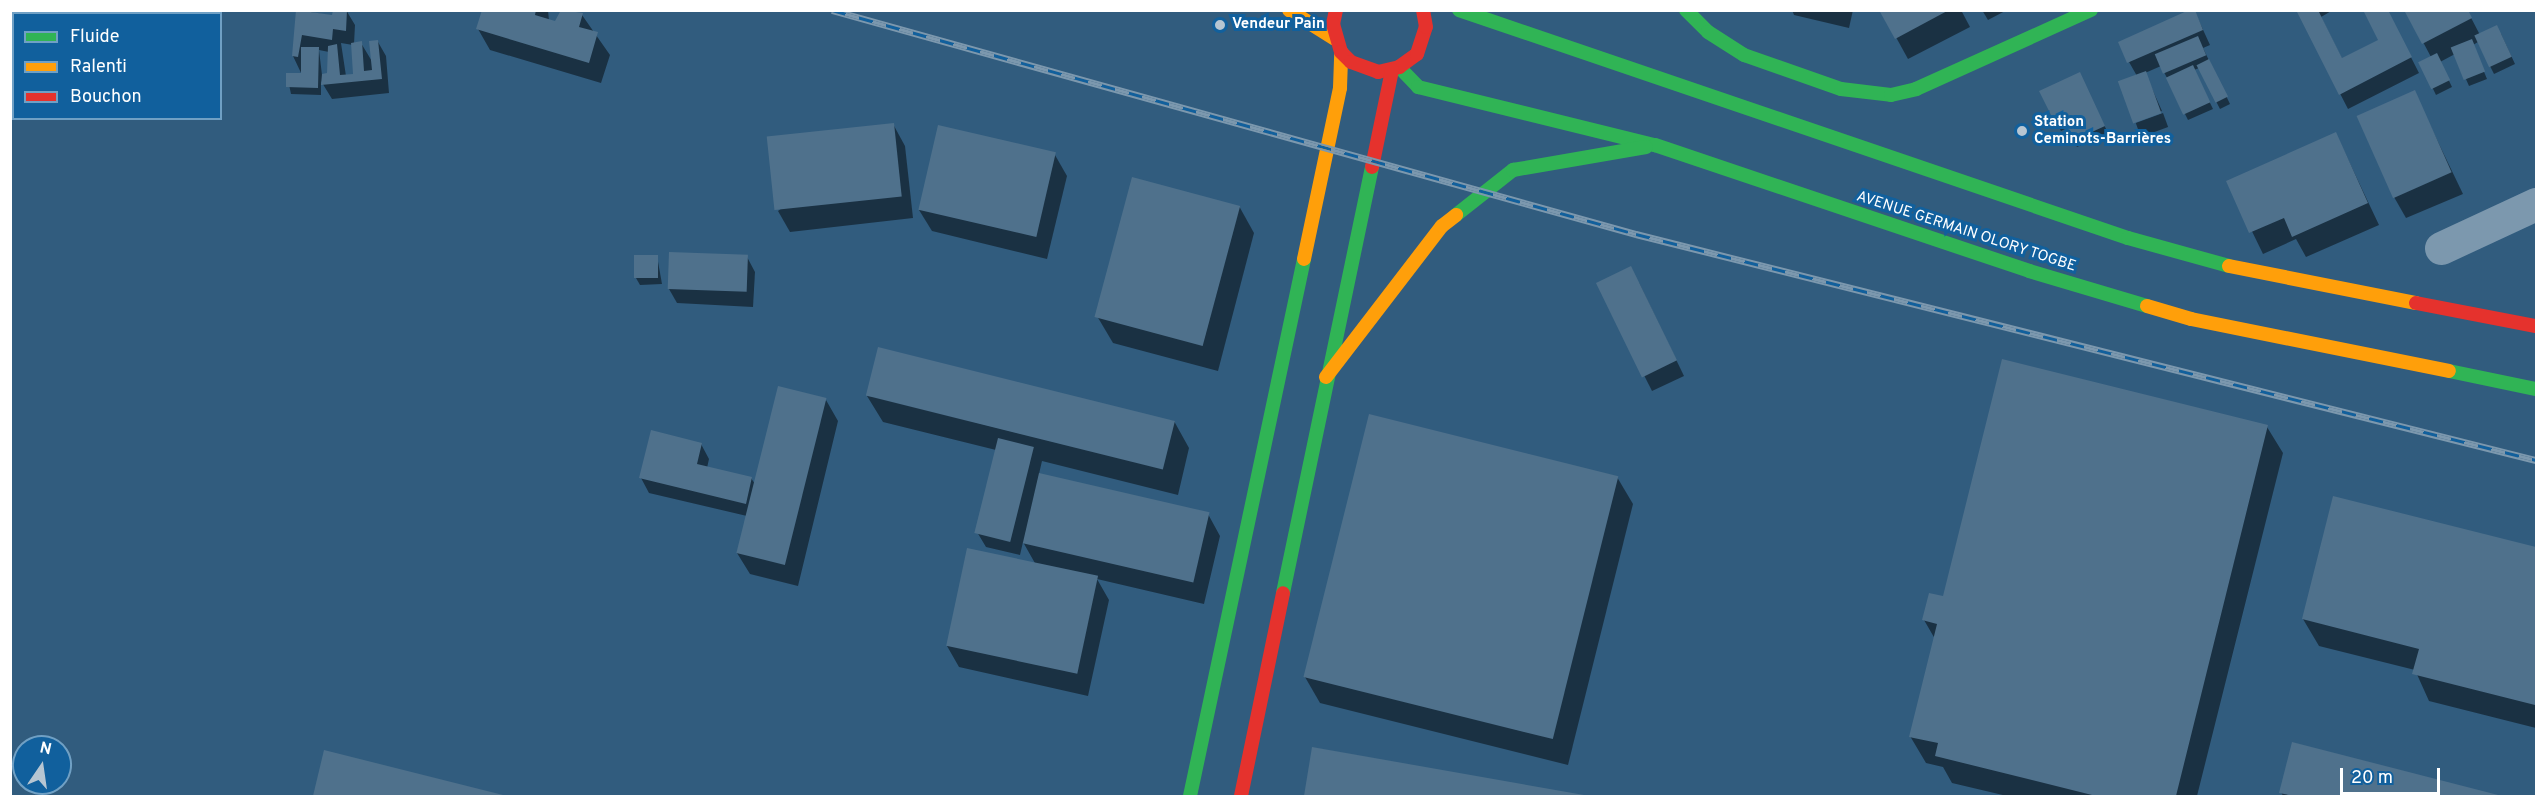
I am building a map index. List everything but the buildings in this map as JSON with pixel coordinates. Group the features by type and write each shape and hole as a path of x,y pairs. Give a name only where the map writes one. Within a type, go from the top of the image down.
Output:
{"main road":[{"path":"1289,10 1338,45 1364,69 1396,69 1416,54 1423,42 1423,10"},
{"path":"1190,796 1340,88 1336,10"},
{"path":"1459,10 2128,238 2222,265 2536,326"},
{"path":"1686,10 1707,32 1744,55 1777,69 1861,93 1891,95 1916,89 2091,10"},
{"path":"1241,796 1326,376 1396,69"},
{"name":"AVENUE GERMAIN OLORY TOGBE","path":"1396,69 1425,89 1655,145 2029,271 2191,319 2536,389"},
{"path":"1326,376 1442,226 1513,170 1655,145"}],"street":[{"path":"2441,248 2536,204"}],"railway":[{"path":"832,10 1636,234 2536,460"}],"traffic: fast":[{"path":"1459,10 2128,238 2229,266"},
{"path":"1686,10 1708,32 1744,55 1841,89 1891,95 1916,89 2091,10"},
{"path":"1399,67 1418,87 1655,145 2029,271 2147,306"},
{"path":"1456,215 1513,170 1646,147"},
{"path":"1283,593 1372,167"},
{"path":"1190,796 1304,259"},
{"path":"2449,371 2536,389"}],"traffic: slow":[{"path":"1289,10 1335,39"},
{"path":"1304,259 1340,88 1341,52"},
{"path":"1326,377 1442,226 1456,215"},
{"path":"2229,266 2416,303"},
{"path":"2147,306 2191,319 2449,371"}],"traffic: jam":[{"path":"1336,10 1333,24 1341,52 1351,62 1378,72 1399,67 1417,54 1426,27 1423,10"},
{"path":"1372,167 1392,70"},
{"path":"2416,303 2536,326"},
{"path":"1241,796 1283,593"}],"place":[{"name":"Vendeur Pain","path":"1220,25"},
{"name":"Station Ceminots-Barrières","path":"2022,131"}]}
